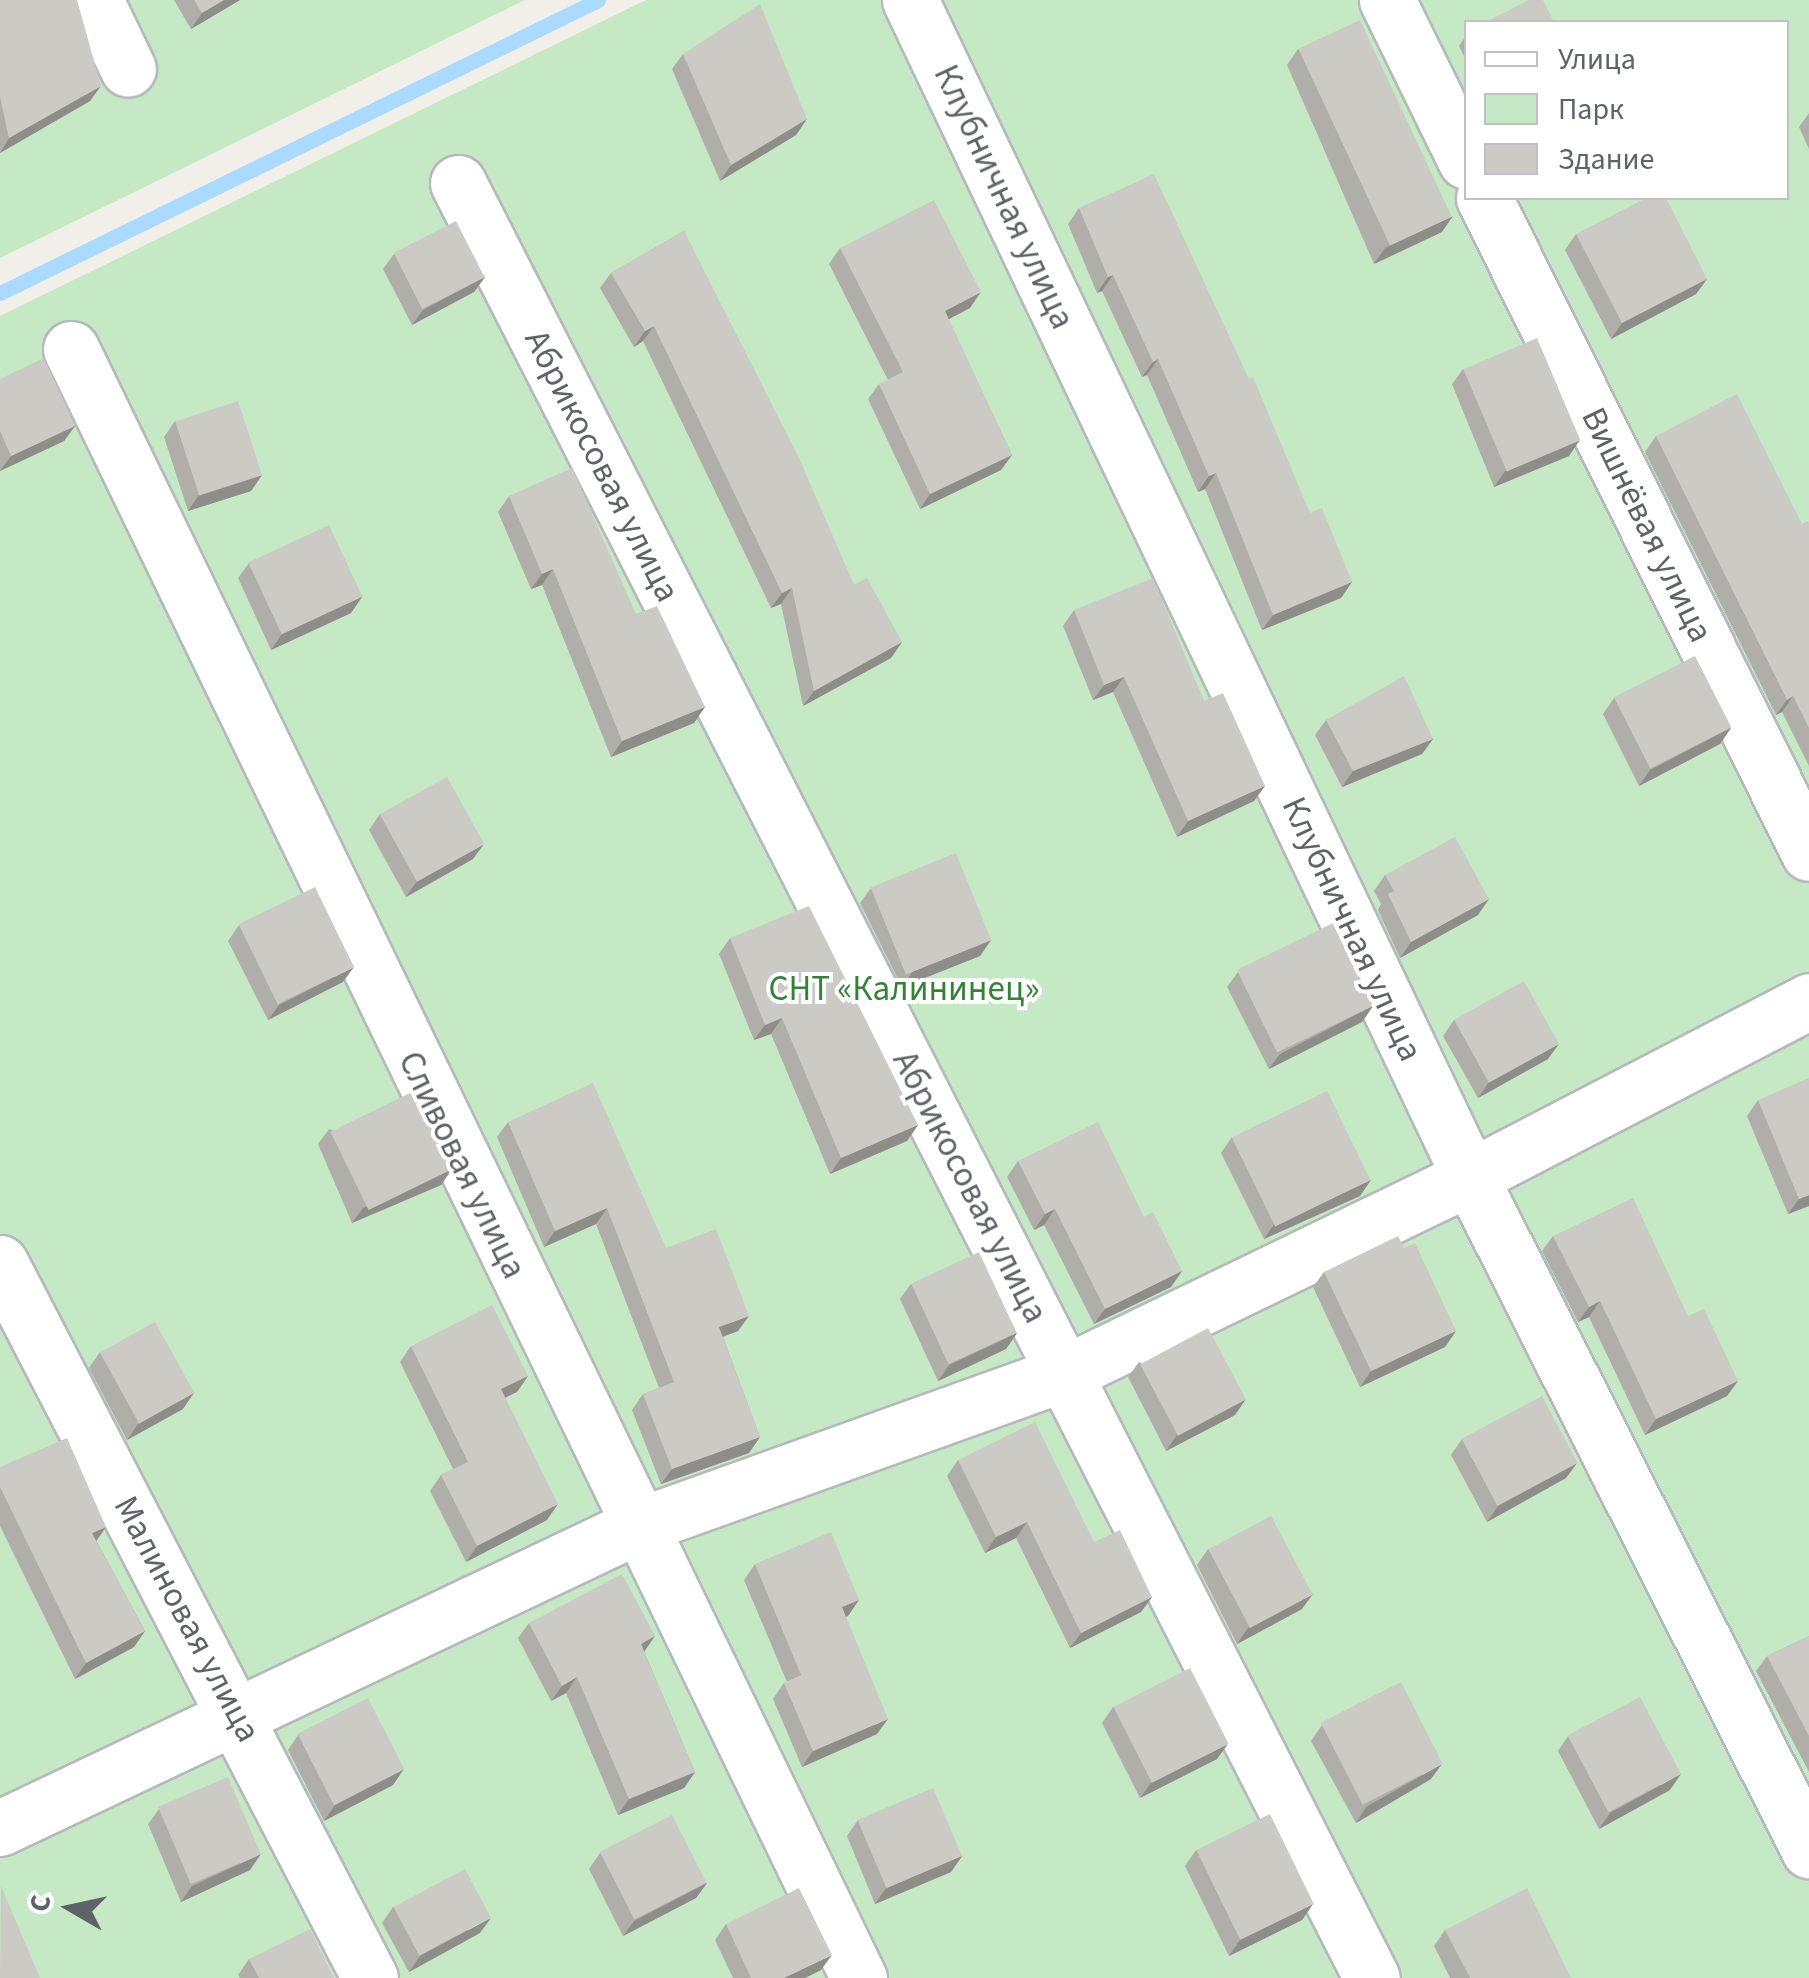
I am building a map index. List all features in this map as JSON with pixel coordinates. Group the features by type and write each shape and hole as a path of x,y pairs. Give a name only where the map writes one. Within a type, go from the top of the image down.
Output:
{"street":[{"path":"95,0 128,69"},
{"name":"Клубничная улица","path":"910,0 1470,1177 1809,1850"},
{"path":"1386,0 1464,157"},
{"name":"Абрикосовая улица","path":"458,183 1372,1978"},
{"name":"Вишнёвая улица","path":"1485,200 1809,853"},
{"name":"Сливовая улица","path":"70,349 636,1527 859,1978"},
{"path":"0,1828 236,1712 636,1527 1066,1374 1470,1177 1809,1001"},
{"name":"Малиновая улица","path":"0,1262 236,1712 370,1978"}],"green space":[{"path":"0,0 525,0 0,258"},
{"name":"СНТ «Калининец»","path":"646,0 1809,0 1809,1978 0,1978 0,316"}],"building":[{"path":"0,0 77,0 101,86 9,138 0,97"},
{"path":"194,0 224,0 202,13"},
{"path":"1529,0 1543,0 1553,20 1490,20"},
{"path":"760,4 807,119 731,165 683,54"},
{"path":"1360,20 1452,217 1390,245 1298,49"},
{"path":"1154,174 1249,379 1253,377 1310,513 1322,508 1352,582 1273,615 1216,473 1209,476 1158,359 1153,362 1113,275 1108,277 1079,208"},
{"path":"934,200 981,292 945,311 1012,455 930,494 879,384 903,372 840,248"},
{"path":"1642,200 1667,200 1707,279 1622,323 1576,234"},
{"path":"456,221 485,277 422,309 394,253"},
{"path":"684,231 799,458 854,585 867,578 902,642 814,691 792,588 782,593 654,326 645,331 611,273"},
{"path":"1537,338 1580,440 1507,471 1463,369"},
{"path":"44,358 75,426 11,456 0,431 0,379"},
{"path":"1737,394 1802,524 1809,524 1809,728 1793,696 1787,700 1656,436"},
{"path":"238,401 262,475 199,496 175,421"},
{"path":"572,468 636,614 657,606 705,707 622,741 553,569 542,574 509,496"},
{"path":"329,525 362,597 282,634 248,563"},
{"path":"1153,578 1204,701 1223,693 1265,786 1188,821 1124,677 1104,685 1074,610"},
{"path":"1695,656 1731,727 1650,769 1614,697"},
{"path":"1404,676 1433,739 1353,771 1326,720"},
{"path":"447,777 484,844 417,882 380,814"},
{"path":"1455,837 1489,899 1411,942 1388,894 1394,891 1385,875"},
{"path":"956,853 991,940 906,975 871,887"},
{"path":"315,887 354,967 278,1004 239,924"},
{"path":"809,906 918,1125 841,1158 782,1018 765,1025 730,938"},
{"path":"1333,923 1373,1006 1277,1053 1237,970"},
{"path":"1524,981 1559,1044 1489,1083 1454,1020"},
{"path":"1809,1078 1809,1195 1799,1199 1758,1100"},
{"path":"593,1083 666,1248 716,1229 749,1316 719,1327 760,1437 672,1469 643,1394 674,1382 607,1208 555,1231 508,1122"},
{"path":"414,1091 452,1169 369,1210 330,1132"},
{"path":"1327,1091 1370,1180 1275,1226 1232,1137"},
{"path":"1098,1122 1144,1217 1153,1212 1182,1271 1105,1309 1055,1209 1045,1214 1018,1161"},
{"path":"1633,1198 1688,1316 1704,1309 1738,1381 1656,1419 1600,1301 1589,1307 1553,1236"},
{"path":"1398,1236 1404,1248 1415,1243 1456,1331 1371,1371 1324,1272"},
{"path":"979,1252 1017,1333 949,1364 911,1284"},
{"path":"492,1305 528,1376 501,1389 558,1504 477,1546 441,1475 468,1462 411,1346"},
{"path":"155,1322 194,1393 139,1423 100,1353"},
{"path":"1208,1328 1246,1400 1178,1436 1140,1364"},
{"path":"1542,1396 1578,1463 1497,1506 1462,1439"},
{"path":"1035,1422 1094,1542 1120,1530 1152,1597 1081,1633 1027,1522 996,1537 958,1460"},
{"path":"67,1438 106,1527 92,1533 145,1631 86,1663 0,1487 0,1467"},
{"path":"1271,1516 1313,1595 1250,1628 1208,1549"},
{"path":"831,1532 859,1600 842,1607 888,1719 813,1751 784,1683 801,1675 755,1564"},
{"path":"622,1574 655,1636 641,1644 695,1772 629,1799 577,1677 562,1686 529,1623"},
{"path":"1809,1636 1809,1736 1767,1656"},
{"path":"1190,1668 1229,1744 1152,1783 1113,1707"},
{"path":"1401,1682 1443,1764 1363,1805 1321,1723"},
{"path":"1640,1697 1681,1774 1608,1812 1568,1735"},
{"path":"368,1698 404,1769 334,1805 298,1734"},
{"path":"228,1777 261,1854 191,1884 158,1807"},
{"path":"933,1788 962,1856 886,1888 858,1820"},
{"path":"1270,1814 1314,1904 1240,1940 1196,1850"},
{"path":"672,1815 707,1883 634,1919 600,1852"},
{"path":"465,1869 491,1918 419,1956 393,1907"},
{"path":"1,1886 40,1978 0,1978"},
{"path":"799,1888 832,1955 784,1978 751,1978 726,1924"},
{"path":"1527,1888 1571,1978 1470,1978 1445,1930"},
{"path":"310,1929 334,1978 259,1978 249,1959"}],"waterway":[{"path":"0,293 598,0"}]}
